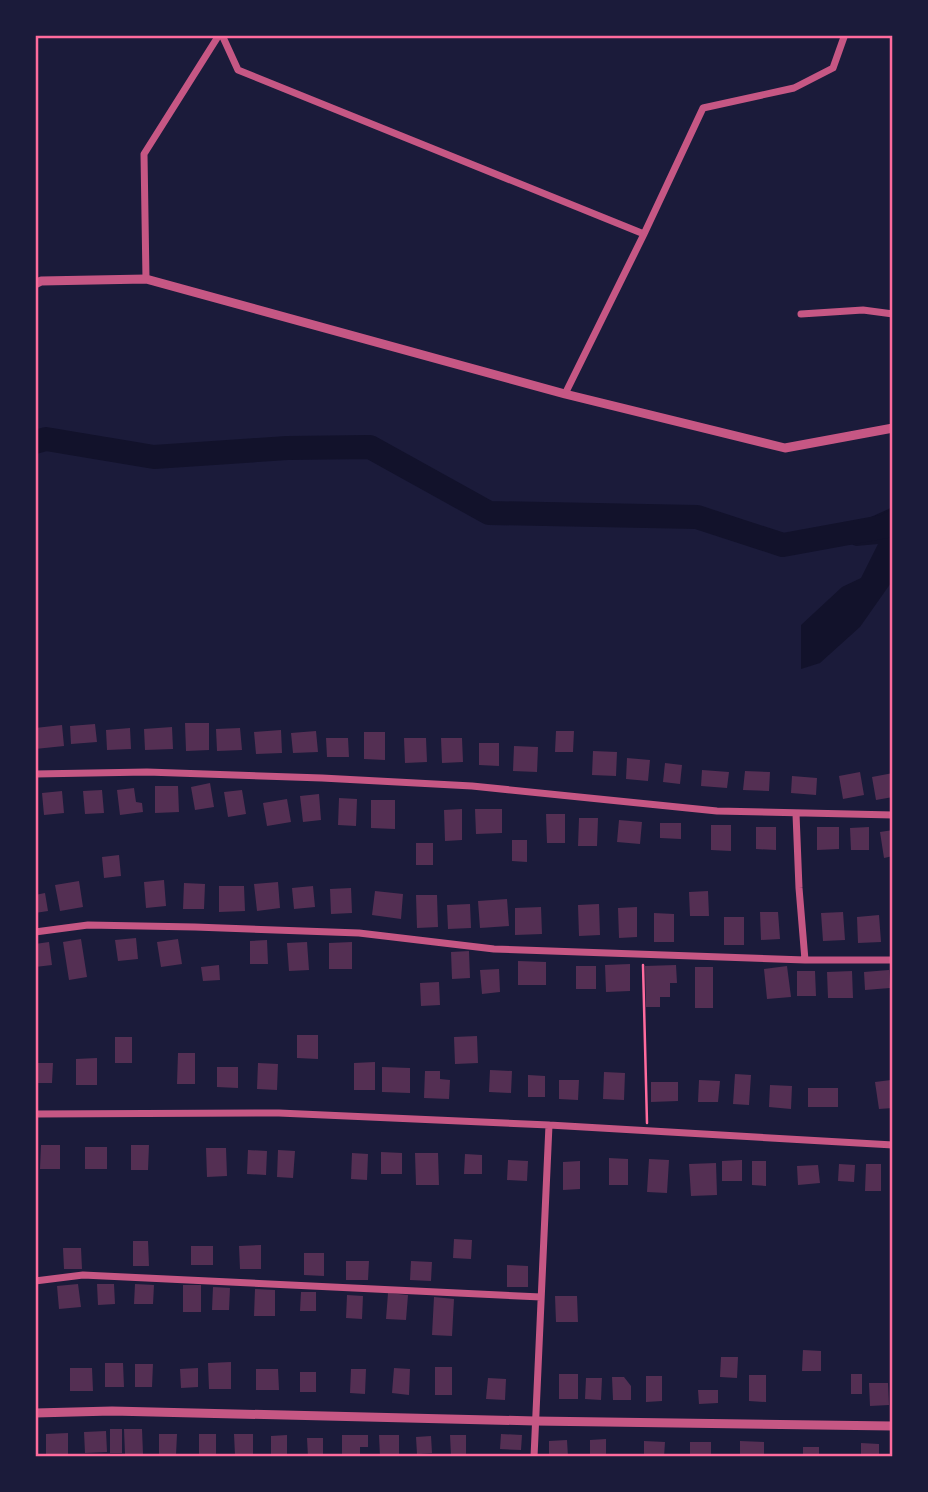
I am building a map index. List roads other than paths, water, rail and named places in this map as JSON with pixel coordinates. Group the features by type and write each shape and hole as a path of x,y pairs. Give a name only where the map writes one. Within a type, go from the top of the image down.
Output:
{"street":[{"path":"220,35 238,70 644,234"},
{"path":"146,279 144,154 220,35"},
{"path":"565,394 703,108 794,88 833,68 844,35"},
{"path":"35,284 41,281 146,279 565,394 785,448 893,428"},
{"path":"801,314 863,310 893,314"},
{"path":"35,774 148,772 472,786 717,811 893,815"},
{"path":"796,814 806,960"},
{"path":"35,932 88,925 195,927 359,933 494,950 806,960 893,960"},
{"path":"35,1114 279,1113 893,1145"},
{"path":"534,1457 549,1125"},
{"path":"35,1281 83,1275 541,1297"},
{"path":"35,1413 112,1411 893,1426"}],"waterway":[{"path":"35,442 46,439 154,457 287,448 370,447 489,513 697,517 783,545 887,526 893,522"}]}
